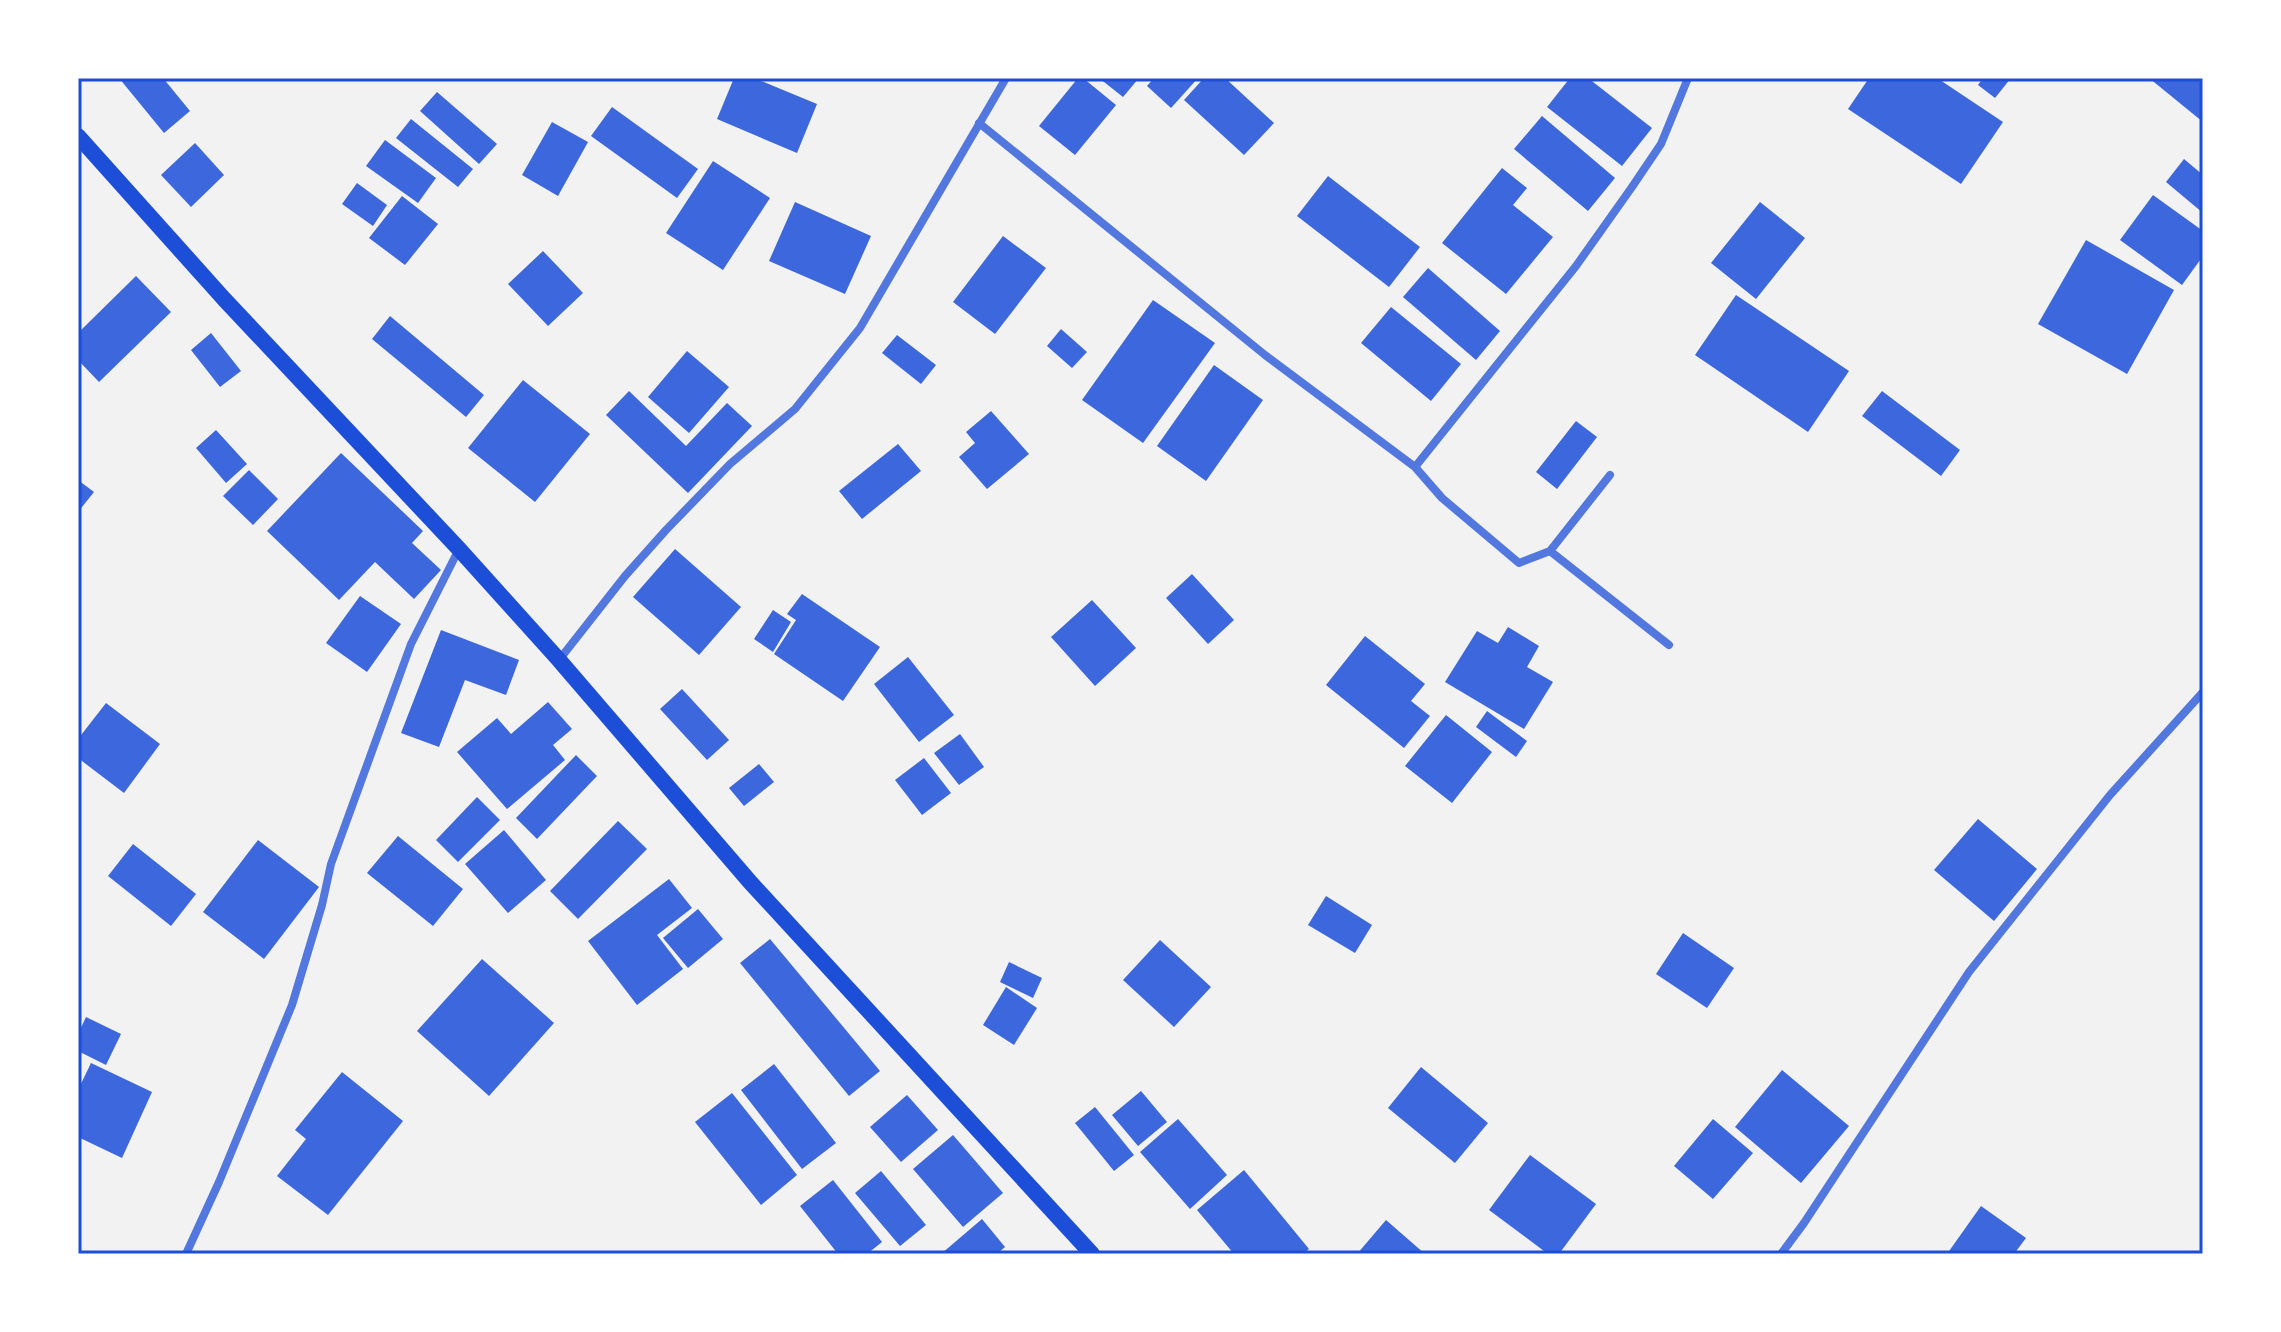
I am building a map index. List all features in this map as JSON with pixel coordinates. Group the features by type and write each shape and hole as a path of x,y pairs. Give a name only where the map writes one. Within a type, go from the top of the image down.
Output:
{"main road":[{"path":"81,144 459,549 750,882 1092,1254"}],"street":[{"path":"559,660 625,576 666,530 730,464 795,409 860,328 1006,78"},
{"path":"1415,467 1576,266 1661,144 1688,78"},
{"path":"979,123 1265,355 1415,467 1442,498 1519,563 1550,551 1610,475"},
{"path":"186,1254 292,1005 331,864 411,644 459,549"},
{"path":"1550,551 1669,645"},
{"path":"1781,1254 1969,972 2110,795 2203,692"}],"building":[{"path":"119,78 163,78 190,111 164,133"},
{"path":"734,78 754,78 817,104 797,153 717,119"},
{"path":"1078,78 1083,78 1116,105 1075,155 1039,126"},
{"path":"1099,78 1139,78 1123,97"},
{"path":"1154,78 1198,78 1171,108 1147,86"},
{"path":"1204,78 1225,78 1274,123 1244,155 1184,100"},
{"path":"1570,78 1588,78 1652,128 1622,166 1547,107"},
{"path":"1869,78 1937,78 2003,122 1961,184 1848,109"},
{"path":"1983,78 2011,78 1995,98 1978,85"},
{"path":"2149,78 2203,78 2203,122"},
{"path":"437,92 497,144 479,164 420,111"},
{"path":"612,107 698,169 677,198 591,136"},
{"path":"1542,116 1615,178 1588,211 1514,149"},
{"path":"411,119 473,169 458,187 396,138"},
{"path":"552,122 588,142 558,196 522,175"},
{"path":"385,140 436,178 418,203 366,166"},
{"path":"195,143 224,175 191,207 161,175"},
{"path":"2184,159 2203,175 2203,213 2166,182"},
{"path":"713,161 770,198 723,270 666,233"},
{"path":"1502,168 1527,188 1513,205 1553,237 1506,294 1442,243"},
{"path":"1328,176 1420,247 1389,287 1297,216"},
{"path":"357,183 387,205 373,226 342,204"},
{"path":"2153,195 2203,231 2203,256 2182,285 2120,240"},
{"path":"402,196 438,224 405,265 369,238"},
{"path":"795,202 871,236 845,294 769,261"},
{"path":"1760,202 1805,238 1756,299 1711,263"},
{"path":"1003,236 1046,268 995,334 953,302"},
{"path":"2086,240 2174,290 2127,374 2038,324"},
{"path":"543,251 583,293 548,326 508,284"},
{"path":"1428,268 1500,331 1476,360 1403,297"},
{"path":"136,276 171,312 99,382 78,360 78,333"},
{"path":"1736,295 1849,371 1808,432 1695,355"},
{"path":"1153,300 1215,343 1143,443 1082,400"},
{"path":"1391,307 1461,364 1431,401 1361,343"},
{"path":"390,316 484,395 466,417 372,339"},
{"path":"1061,329 1087,352 1072,368 1047,346"},
{"path":"211,333 241,371 220,387 191,350"},
{"path":"897,335 936,365 921,384 882,353"},
{"path":"687,351 729,387 689,433 648,397"},
{"path":"1214,365 1263,400 1206,481 1157,446"},
{"path":"523,380 590,434 535,502 468,448"},
{"path":"629,391 686,446 727,403 752,426 688,493 606,415"},
{"path":"1882,391 1960,450 1941,476 1862,416"},
{"path":"991,411 1029,454 987,489 959,457 975,443 966,432"},
{"path":"1576,421 1597,437 1557,489 1536,472"},
{"path":"216,430 247,464 226,483 196,448"},
{"path":"898,444 921,471 862,519 839,491"},
{"path":"341,453 423,531 412,543 441,570 414,599 375,562 339,600 267,531"},
{"path":"249,470 278,499 253,525 223,496"},
{"path":"78,480 94,492 78,512"},
{"path":"675,549 741,607 699,655 633,597"},
{"path":"1192,574 1234,620 1208,644 1166,598"},
{"path":"802,594 880,647 843,701 774,654 796,620 787,614"},
{"path":"360,596 401,624 367,672 326,643"},
{"path":"1092,600 1136,648 1095,686 1051,637"},
{"path":"773,610 791,622 773,652 754,639"},
{"path":"1508,627 1539,646 1527,667 1553,682 1524,729 1445,682 1477,631 1498,643"},
{"path":"441,630 519,660 506,695 465,680 439,747 401,733"},
{"path":"1365,636 1425,684 1411,701 1430,716 1404,748 1326,685"},
{"path":"908,657 954,715 919,742 874,684"},
{"path":"682,689 729,740 707,760 660,709"},
{"path":"548,702 572,729 553,745 565,760 507,809 457,752 497,718 511,734"},
{"path":"106,703 160,744 124,793 78,758 78,739"},
{"path":"1487,711 1527,741 1516,757 1476,727"},
{"path":"1446,715 1492,752 1452,803 1405,766"},
{"path":"960,734 984,767 959,785 934,753"},
{"path":"576,755 597,776 537,839 516,818"},
{"path":"924,758 951,793 922,815 895,780"},
{"path":"759,764 774,782 744,806 729,788"},
{"path":"477,797 500,820 458,862 436,840"},
{"path":"1978,819 2037,869 1994,921 1934,870"},
{"path":"618,821 647,849 578,919 550,891"},
{"path":"504,830 546,880 508,913 465,864"},
{"path":"398,836 463,889 433,926 367,873"},
{"path":"258,840 319,887 264,959 203,912"},
{"path":"133,844 196,894 171,926 108,876"},
{"path":"669,879 692,908 657,935 683,969 637,1005 588,941"},
{"path":"1326,896 1372,925 1355,953 1308,925"},
{"path":"698,909 723,939 688,968 663,938"},
{"path":"1683,933 1734,968 1707,1008 1656,974"},
{"path":"770,939 880,1071 849,1096 740,963"},
{"path":"1160,940 1211,987 1174,1027 1123,980"},
{"path":"482,959 554,1023 489,1096 417,1031"},
{"path":"1009,962 1042,978 1033,998 1000,982"},
{"path":"1006,987 1037,1008 1014,1045 983,1025"},
{"path":"86,1017 121,1034 106,1065 78,1051 78,1034"},
{"path":"91,1063 152,1092 122,1158 78,1137 78,1090"},
{"path":"774,1064 836,1143 802,1169 741,1090"},
{"path":"1421,1067 1488,1123 1455,1163 1388,1108"},
{"path":"1782,1070 1849,1126 1801,1183 1735,1127"},
{"path":"342,1072 403,1121 328,1215 277,1176 306,1139 295,1130"},
{"path":"1141,1091 1167,1122 1138,1146 1112,1115"},
{"path":"732,1093 797,1175 761,1205 695,1122"},
{"path":"907,1095 938,1130 901,1162 870,1127"},
{"path":"1095,1107 1134,1155 1114,1171 1075,1123"},
{"path":"1178,1119 1227,1175 1190,1209 1140,1152"},
{"path":"1713,1119 1753,1153 1713,1199 1674,1166"},
{"path":"953,1135 1003,1193 963,1227 913,1169"},
{"path":"1530,1155 1596,1204 1559,1254 1548,1254 1489,1210"},
{"path":"1244,1170 1309,1249 1303,1254 1234,1254 1197,1210"},
{"path":"881,1171 926,1225 900,1246 855,1193"},
{"path":"833,1180 882,1242 867,1254 838,1254 800,1206"},
{"path":"1981,1206 2026,1238 2014,1254 1947,1254"},
{"path":"982,1219 1005,1247 997,1254 941,1254"},
{"path":"1386,1220 1425,1254 1357,1254"}]}
